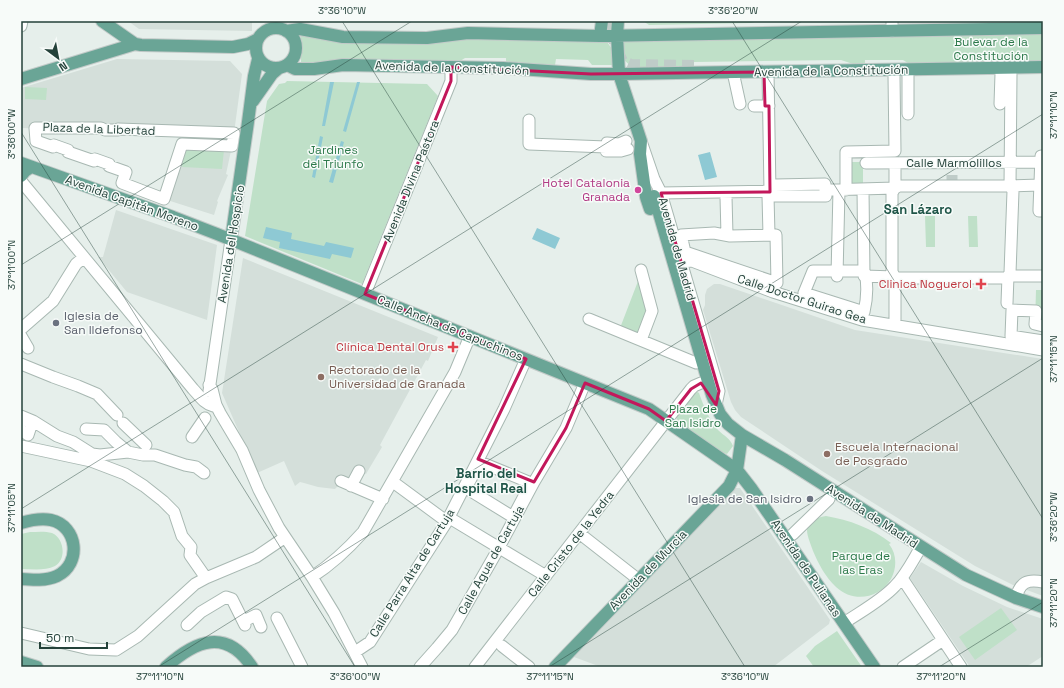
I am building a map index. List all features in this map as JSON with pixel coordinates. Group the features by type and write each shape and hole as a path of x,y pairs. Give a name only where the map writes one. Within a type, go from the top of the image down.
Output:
{"main road":[{"path":"102,21 135,44 141,45 233,47 258,40"},
{"path":"600,36 602,21"},
{"path":"609,21 623,35"},
{"path":"619,21 623,35 619,74"},
{"path":"257,57 256,50 258,40 262,34 269,30 281,27 343,37 427,38 468,33 600,36 892,26 967,25 1043,28"},
{"path":"233,47 257,57 265,65 271,68 283,67 292,60 296,46 293,38 281,27"},
{"path":"21,79 135,44"},
{"name":"Avenida del Hospicio","path":"231,240 257,57"},
{"name":"Avenida de la Constitución","path":"283,67 309,69 343,65 503,68 591,74 1043,67"},
{"path":"694,66 812,65 825,71"},
{"name":"Avenida del Hospicio","path":"251,103 272,74 283,67"},
{"name":"Avenida de Madrid","path":"619,74 641,141 640,154 646,197 701,383 714,400"},
{"name":"Avenida Capitán Moreno","path":"21,176 25,171 26,165 173,217 231,240"},
{"name":"Avenida de Madrid","path":"658,195 714,400 720,414 728,424 742,435 792,464 966,575 1016,598 1043,607"},
{"name":"Calle Ancha de Capuchinos","path":"231,240 649,409 666,422"},
{"path":"666,422 737,470 742,435"},
{"name":"Avenida de Murcia","path":"555,667 729,486 737,470"},
{"name":"Avenida de Pulianas","path":"737,470 751,488 874,667"},
{"path":"21,523 39,519 58,522 72,537 75,549 72,562 68,568 57,576 39,580 21,579"},
{"path":"166,667 175,659 193,648 205,643 218,642 232,646 239,650 252,667"},
{"path":"21,662 37,667"}],"street":[{"path":"21,26 22,21"},
{"name":"Avenida Divina Pastora","path":"365,294 450,81 451,67"},
{"path":"733,72 740,104"},
{"path":"766,72 763,106 770,191 769,235"},
{"path":"1000,104 1006,74 1010,186 1013,191 1010,273 1008,276 1007,303"},
{"path":"894,76 902,114"},
{"path":"837,273 846,152 895,151 908,76"},
{"path":"529,120 529,144 606,147 607,143 627,145"},
{"name":"Plaza de la Libertad","path":"35,128 101,128 105,130 134,129 150,131 234,133 232,146 182,144 164,199 122,184 126,172 109,166 110,164 95,159 94,161 68,152 68,150 61,147 54,145 53,147 36,141 35,128"},
{"name":"Avenida de Madrid","path":"641,141 658,195 682,262 719,391 714,400"},
{"path":"1042,159 1039,211 1043,211"},
{"name":"Calle Marmolillos","path":"866,163 895,163 952,167 1042,159"},
{"path":"895,163 895,188 892,193 892,272 895,277 895,320"},
{"path":"21,181 204,402 213,406"},
{"path":"658,195 843,190 895,188 899,186 1040,185"},
{"path":"863,189 864,275 867,302 864,312 804,293 813,271 864,275 895,277 898,278 1007,278 1008,276 1043,276"},
{"path":"726,197 727,235"},
{"path":"714,233 727,235 769,235 776,235 777,283 685,252 681,235 714,233"},
{"name":"Avenida del Hospicio","path":"209,385 231,240"},
{"path":"21,329 53,301 76,264 84,258"},
{"name":"Calle Doctor Guirao Gea","path":"682,262 692,261 773,292 862,320 1043,350"},
{"path":"640,340 652,311 641,270"},
{"path":"1043,326 1035,324 1036,311 1012,310 1011,336 1043,341"},
{"path":"589,319 696,363"},
{"path":"21,336 28,348"},
{"path":"312,577 326,568 346,551 363,532 455,372 470,336"},
{"name":"Calle Parra Alta de Cartuja","path":"355,652 370,642 447,519 504,409 526,359"},
{"path":"21,364 97,394 146,445"},
{"name":"Calle Agua de Cartuja","path":"420,667 452,630 499,548 534,482 566,428 585,383"},
{"path":"666,422 691,389 701,383"},
{"path":"193,389 200,389 209,385"},
{"path":"209,385 208,390 213,406 234,439"},
{"path":"209,385 212,389 216,405 234,439 276,530 284,538 312,577 362,667"},
{"path":"21,417 32,423 28,435 21,430"},
{"path":"21,417 33,421 57,436 74,442 88,456 125,474 144,486 163,501 174,512 182,536 191,547 190,556 206,578"},
{"path":"192,437 205,418"},
{"name":"Calle Cristo de la Yedra","path":"475,667 666,422"},
{"path":"86,429 104,430 128,452"},
{"path":"21,446 88,456 128,452 143,455 155,455 196,467 204,473"},
{"path":"478,459 534,482"},
{"path":"480,462 531,483 513,517 466,488 480,462"},
{"path":"351,486 359,471"},
{"path":"341,481 383,499"},
{"path":"392,482 447,519 546,576"},
{"path":"792,534 829,499"},
{"path":"579,534 639,580"},
{"path":"21,633 89,649 116,650 138,636 192,587 206,578 256,557 284,538"},
{"path":"844,623 887,594 902,578 921,547"},
{"path":"902,578 961,667"},
{"path":"1016,598 1018,591 1025,583 1032,580 1043,582"},
{"path":"187,625 201,612 226,597 232,599 244,623 256,615 261,628"},
{"path":"277,618 302,667"},
{"path":"903,667 943,640"},
{"path":"502,646 528,667"}],"highlighted area":[{"path":"451,67 591,74 764,72 765,106 769,106 770,192 661,193 719,391 716,405 701,383 691,389 666,421 649,409 585,383 566,428 534,482 478,459 526,359 365,294 451,81"}],"shaded area":[{"path":"128,21 252,21 252,31 139,29"},
{"path":"117,59 230,61 242,74 234,133 21,128 21,88"},
{"path":"182,144 232,146 226,174 228,175 217,201 214,215 164,199"},
{"path":"116,210 217,245 207,320 127,292 98,257 103,257"},
{"name":"Rectorado de la Universidad de Granada","path":"243,258 438,337 428,361 426,360 380,445 382,447 366,474 361,472 346,488 339,485 335,489 318,487 300,482 295,486 284,461 257,473 222,393"},
{"path":"714,284 720,284 855,330 1043,359 1043,596 1013,585 975,566 822,471 741,417 731,402 703,310 707,289"},
{"path":"736,488 740,488 830,620 829,624 773,667 601,667 574,657"},
{"path":"921,562 963,586 1007,607 1043,619 1043,656 1026,667 970,667 910,578"}],"green space":[{"path":"643,21 759,21 751,23 649,25"},
{"name":"Bulevar de la Constitución","path":"1043,33 1043,63 911,65 903,60 865,60 865,65 859,66 841,60 694,62 693,69 634,69 624,60 624,40"},
{"path":"301,34 465,39 605,39 612,49 612,65 592,65 588,60 556,59 555,65 506,64 506,58 465,58 457,63 301,64"},
{"name":"Jardines del Triunfo","path":"287,81 427,84 438,96 362,284 245,236 267,101 279,84"},
{"path":"25,87 47,88 46,100 25,99"},
{"path":"184,147 224,150 222,169 182,167"},
{"path":"851,162 863,162 863,184 850,185"},
{"path":"925,216 935,216 935,247 926,247"},
{"path":"968,216 977,216 978,247 969,247"},
{"path":"640,276 650,311 640,336 620,328"},
{"path":"1036,290 1043,290 1043,326 1035,324"},
{"name":"Plaza de San Isidro","path":"696,391 699,393 707,413 715,426 732,443 733,446 727,454 721,452 678,423 676,416"},
{"name":"Parque de las Eras","path":"826,516 860,525 891,543 889,544 895,557 893,575 886,586 880,591 873,595 858,597 850,595 836,587 826,575 813,551 808,538 807,530 809,524 817,518"},
{"path":"30,532 52,533 59,539 62,554 59,563 51,568 21,569 21,534"},
{"path":"1001,608 1017,630 975,660 959,637"},
{"path":"837,631 862,667 814,667 806,656 815,646"}],"water":[{"path":"330,82 334,82 325,126 322,126"},
{"path":"357,82 360,82 346,132 343,131"},
{"path":"320,136 323,137 315,178 312,177"},
{"path":"341,141 344,142 333,183 329,182"},
{"path":"710,152 717,177 705,180 698,155"},
{"path":"266,227 292,233 291,239 324,246 326,242 354,248 351,258 332,254 330,259 279,248 280,242 263,238"},
{"path":"537,228 560,238 555,249 532,239"}],"tunnel":[{"path":"610,21 615,43"},
{"path":"617,51 622,61 631,65 694,66"},
{"path":"952,170 952,186"}],"place":[{"name":"Hotel Catalonia Granada","path":"638,190"},
{"name":"Clinica Noguerol","path":"981,284"},
{"name":"Iglesia de San Ildefonso","path":"56,323"},
{"name":"Clínica Dental Orus","path":"453,347"},
{"name":"Rectorado de la Universidad de Granada","path":"321,377"},
{"name":"Escuela Internacional de Posgrado","path":"827,454"},
{"name":"Iglesia de San Isidro","path":"810,499"}],"district":[{"name":"San Lázaro","path":"918,209"},
{"name":"Barrio del Hospital Real","path":"486,480"}]}
